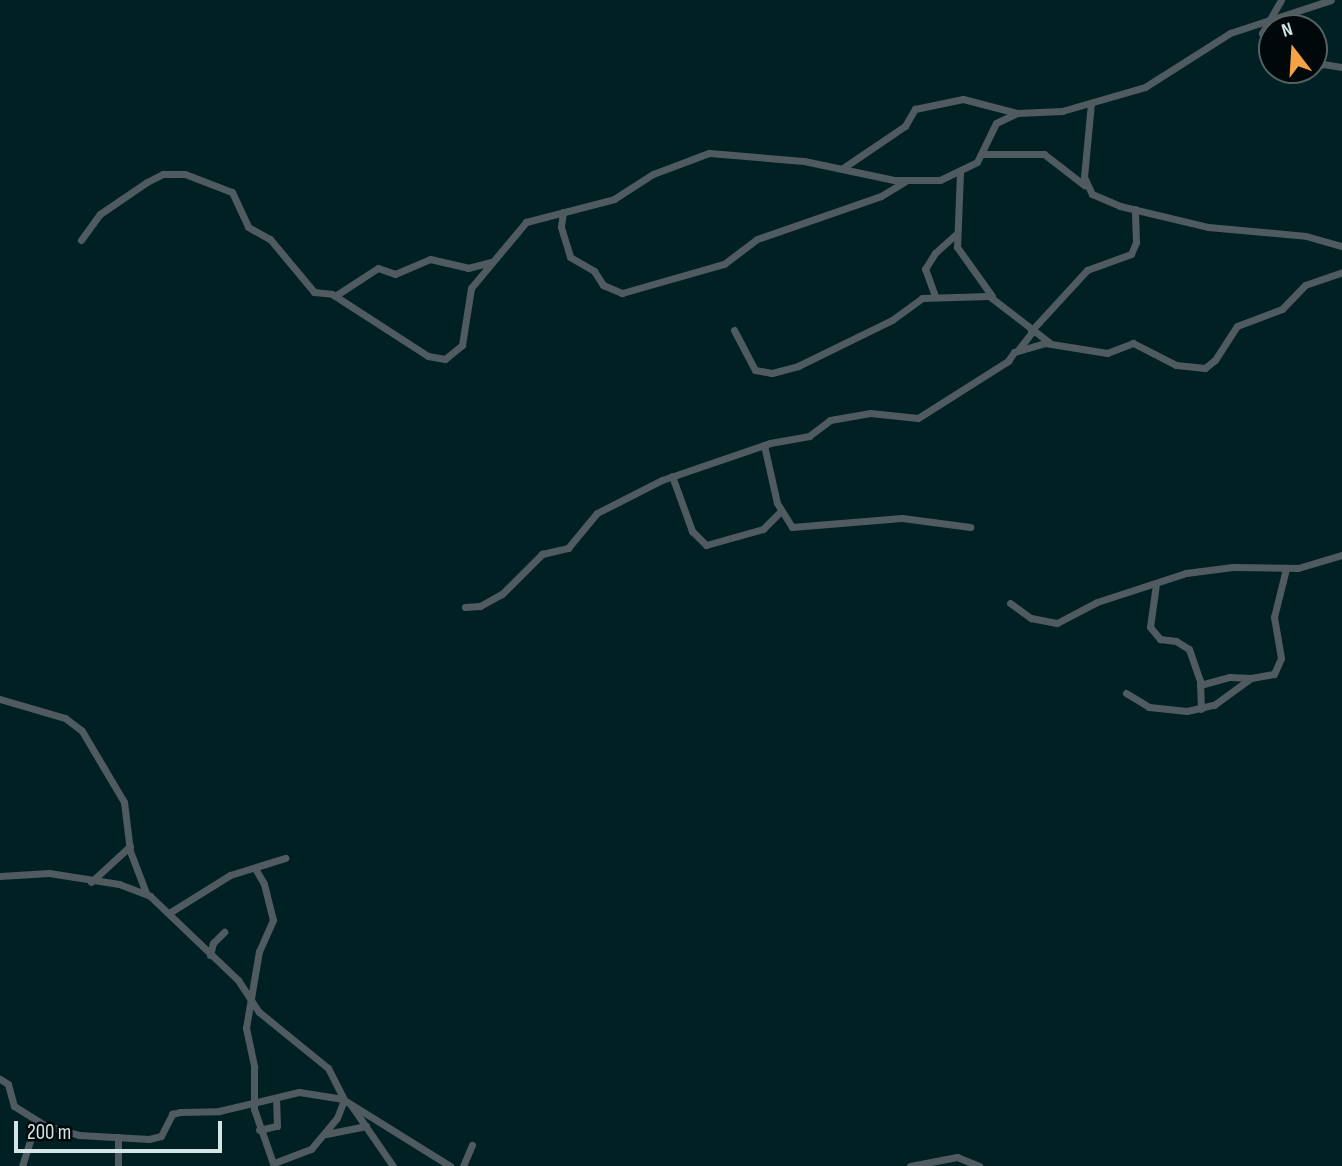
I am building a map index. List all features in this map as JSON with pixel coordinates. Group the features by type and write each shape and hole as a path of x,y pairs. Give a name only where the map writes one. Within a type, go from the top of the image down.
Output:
{"street":[{"path":"1280,14 1332,0"},
{"path":"843,168 905,126 912,110 962,99 1017,113 1062,111 1162,79 1222,38 1258,22"},
{"path":"1085,186 1091,103"},
{"path":"81,240 100,214 147,182 163,174 186,174 232,192 248,227 270,239 312,291 335,296 428,356 445,359 462,345 471,288 523,224 614,199 653,174 709,153 934,181 960,173 984,154 996,123 1017,113"},
{"path":"984,154 1044,154 1112,204 1208,227 1306,236 1342,246"},
{"path":"960,173 956,234 961,257 993,297 1032,331 1051,343 1107,354 1133,342 1176,365 1205,368 1215,360 1237,326 1282,309 1305,285 1340,274"},
{"path":"563,212 561,227 570,257 594,271 603,285 622,293 724,264 757,239 881,196 911,180"},
{"path":"465,607 480,606 502,593 542,554 568,548 606,507 672,476 764,445 806,438 830,420 862,415 918,418 1018,350 1087,270 1131,254 1136,242 1135,209"},
{"path":"935,296 925,269 935,253 956,234"},
{"path":"335,296 378,268 396,274 430,259 468,268 491,262"},
{"path":"734,330 755,370 772,373 798,366 892,320 922,298 993,297"},
{"path":"1018,350 1051,343"},
{"path":"764,445 780,512 792,527 902,518 970,527"},
{"path":"672,476 692,531 706,545 763,529 780,512"},
{"path":"1010,603 1040,622 1057,623 1097,602 1212,568 1286,569 1342,555"},
{"path":"1200,685 1230,677 1272,676 1279,668 1274,617 1286,569"},
{"path":"1156,584 1150,627 1160,639 1187,646 1200,685 1201,709"},
{"path":"1126,693 1149,707 1168,712 1201,709 1230,696 1251,678"},
{"path":"0,699 75,722 124,802 130,846 146,893"},
{"path":"91,882 130,846"},
{"path":"169,913 230,875 256,870 285,858"},
{"path":"256,870 264,884 273,920 263,939 248,996 246,1028 254,1067 259,1130 274,1165 306,1154 337,1118 346,1101"},
{"path":"0,876 49,873 146,893 238,979 259,1012 328,1068 346,1101 393,1166"},
{"path":"210,955 213,943 224,932"},
{"path":"0,1079 8,1084 14,1106 36,1122 79,1135 156,1138 172,1114 219,1111 255,1100 299,1092 346,1101 450,1166"},
{"path":"259,1130 278,1126 276,1098"},
{"path":"22,1166 36,1122"},
{"path":"322,1136 366,1126"},
{"path":"118,1137 118,1166"},
{"path":"463,1166 472,1145"},
{"path":"910,1166 957,1157 979,1166"}]}
